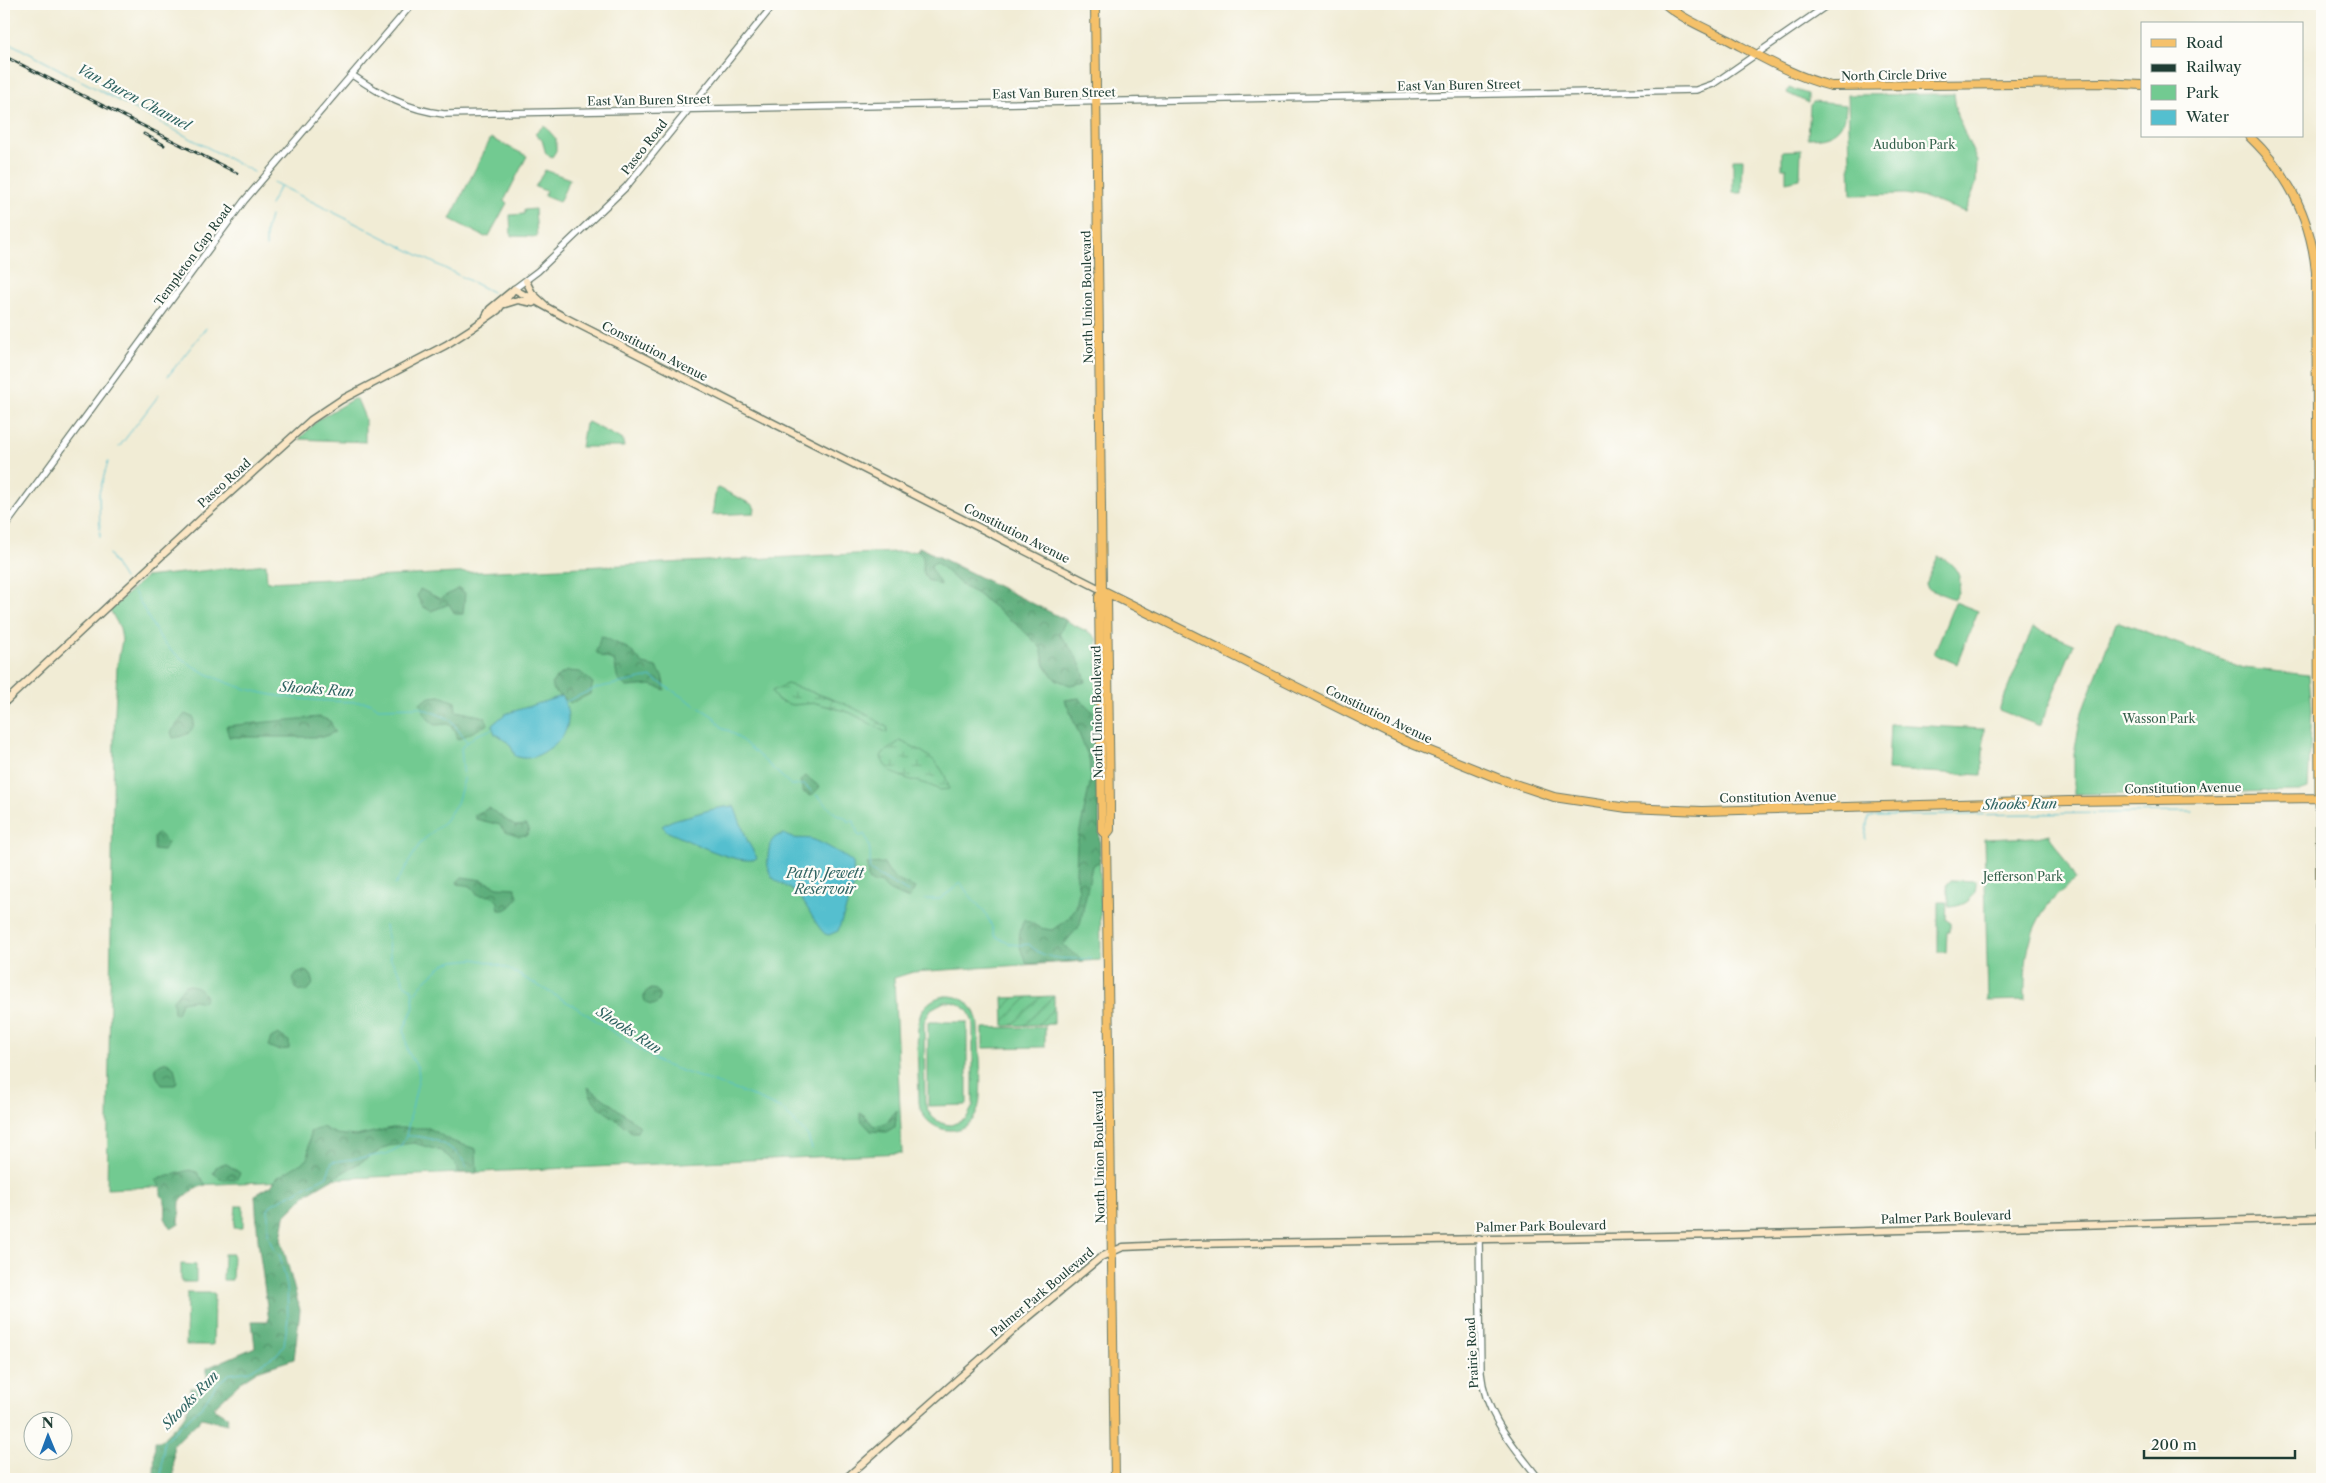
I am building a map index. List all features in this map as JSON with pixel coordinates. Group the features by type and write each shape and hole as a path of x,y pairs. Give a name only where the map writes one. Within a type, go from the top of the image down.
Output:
{"main road":[{"name":"North Union Boulevard","path":"1095,4 1102,590 1099,598 1102,831 1106,835 1115,1479"},
{"name":"North Circle Drive","path":"1665,4 1683,17 1756,55 1810,80 1844,88 2104,83 2141,85"},
{"path":"2251,138 2271,159 2285,179 2303,213 2314,249 2320,298 2322,1155"},
{"path":"526,281 532,293 547,308"},
{"name":"Constitution Avenue","path":"514,289 537,303 1102,590 1405,741 1497,778 1554,797 1627,808 1702,811 2078,801 2321,798"},
{"name":"Paseo Road","path":"4,703 200,519 311,420 341,400 446,345 486,316 498,310 514,289"},
{"name":"Paseo Road","path":"486,316 490,309 514,289"},
{"path":"498,310 513,300 537,303"},
{"name":"Palmer Park Boulevard","path":"845,1479 1019,1325 1101,1257 1123,1247 1726,1234 2322,1218"}],"street":[{"name":"Templeton Gap Road","path":"4,528 244,202 412,4"},
{"name":"Paseo Road","path":"514,289 526,281 626,187 774,4"},
{"name":"East Van Buren Street","path":"352,75 392,101 420,111 437,113 1696,90 1713,84 1828,4"},
{"name":"Prairie Road","path":"1479,1238 1481,1373 1484,1389 1496,1421 1539,1479"}],"green space":[{"path":"1789,88 1808,94 1808,103 1787,93"},
{"name":"Audubon Park","path":"1954,94 1957,116 1977,161 1976,184 1965,212 1926,198 1905,194 1851,195 1848,95"},
{"path":"1813,102 1846,105 1843,121 1836,131 1816,138 1808,138 1810,105"},
{"path":"544,125 556,139 556,151 552,157 546,154 542,140 535,134"},
{"path":"491,138 527,156 504,201 507,203 489,236 485,237 450,219"},
{"path":"1801,150 1800,179 1786,182 1786,168 1782,168 1782,151"},
{"path":"1733,159 1743,159 1742,193 1733,193"},
{"path":"545,170 570,179 559,202 544,196 546,191 535,187"},
{"path":"535,209 537,237 511,236 510,215 524,214 524,210"},
{"path":"353,399 357,399 365,418 365,442 299,439 319,419"},
{"path":"588,422 623,440 624,447 581,447 585,424"},
{"path":"719,488 753,505 754,513 712,515 716,489"},
{"path":"919,547 1092,634 1097,639 1101,960 913,972 894,978 902,1153 107,1189 114,736 117,667 122,640 120,628 110,610 145,577 266,564 267,582 917,551"},
{"path":"919,547 1066,620 1059,634 1076,656 1086,682 1070,685 1055,679 1045,666 1041,648 1021,628 976,593 964,587 936,562 931,565 932,571 941,585 927,580 923,571 923,557 918,551"},
{"path":"1938,556 1945,559 1955,568 1958,574 1960,586 1954,599 1928,589 1926,584"},
{"path":"459,588 465,593 463,614 455,614 449,604 431,611 422,606 417,596 420,589 440,599"},
{"path":"1955,602 1978,611 1957,664 1934,654"},
{"name":"Wasson Park","path":"2119,622 2244,668 2309,675 2312,710 2308,789 2302,791 2074,794 2074,753 2082,712 2116,623"},
{"path":"2033,627 2074,644 2040,726 1999,710"},
{"path":"601,636 629,649 643,664 656,667 662,675 665,690 651,685 627,687 618,680 614,660 602,657 596,652"},
{"path":"568,671 580,672 593,683 590,694 571,703 554,691 551,684 558,676"},
{"path":"787,684 852,707 888,728 887,733 851,713 816,703 792,705 777,700 772,691"},
{"path":"440,696 455,702 456,711 485,717 488,724 457,740 456,731 448,724 435,725 425,716 420,703 430,697"},
{"path":"1079,698 1098,717 1100,861 1092,866 1080,925 1063,945 1084,961 1027,964 1020,941 1020,931 1024,919 1040,928 1052,930 1068,919 1076,907 1079,891 1076,872 1077,844 1091,779 1089,758 1065,700"},
{"path":"185,714 194,718 193,727 185,735 173,738 171,732"},
{"path":"320,717 330,721 335,732 323,737 229,737 226,726"},
{"path":"1890,724 1984,729 1982,775 1888,770"},
{"path":"900,741 925,753 932,759 943,772 949,789 939,790 891,771 881,757 883,753"},
{"path":"806,776 820,787 811,796 803,792 800,781"},
{"path":"489,808 515,826 526,825 529,829 527,835 518,836 505,832 500,825 476,819 474,815"},
{"path":"158,833 168,843 163,851 154,850 154,837"},
{"name":"Jefferson Park","path":"2049,834 2076,880 2048,905 2039,918 2033,932 2026,964 2025,1000 1988,1001 1984,839 2037,837"},
{"path":"884,863 892,876 915,888 909,899 890,891 880,883 873,883 868,880 867,864"},
{"path":"462,877 482,880 498,887 515,888 518,896 511,906 499,910 498,902 492,896 478,895 471,886 458,884 457,882"},
{"path":"1951,880 1976,881 1976,887 1972,897 1965,903 1949,907 1947,884"},
{"path":"1938,902 1947,902 1946,920 1950,921 1950,932 1947,932 1946,952 1938,952"},
{"path":"303,971 310,974 313,981 310,988 303,991 296,988 293,981 296,974"},
{"path":"185,985 197,987 206,997 203,1002 194,1000 181,1002 177,1014 174,1013 173,1000"},
{"path":"652,989 660,997 652,1005 644,997"},
{"path":"952,996 969,1004 975,1014 978,1027 981,1071 979,1104 977,1112 971,1121 963,1127 954,1130 945,1130 928,1120 922,1112 919,1102 917,1043 919,1021 925,1006 934,999","holes":["944,1002 964,1007 970,1015 973,1025 973,1106 966,1119 951,1125 937,1121 928,1111 925,1102 924,1022 931,1009"]},
{"path":"1054,996 1054,1024 1004,1026 1003,998"},
{"path":"928,1022 967,1022 967,1105 928,1106"},
{"path":"1045,1027 1045,1047 983,1048 983,1028"},
{"path":"278,1034 289,1041 289,1049 277,1050 268,1046 271,1038"},
{"path":"167,1062 174,1067 177,1081 175,1085 162,1085 157,1077 155,1068"},
{"path":"588,1087 640,1126 637,1132 631,1132 600,1107 590,1095"},
{"path":"897,1110 895,1127 886,1132 871,1131 860,1119 860,1113 874,1126 879,1125 888,1121"},
{"path":"322,1127 336,1134 356,1136 392,1128 429,1128 451,1141 476,1149 477,1173 459,1173 454,1161 441,1151 414,1143 388,1146 308,1193 285,1216 281,1239 300,1310 294,1359 257,1371 242,1381 213,1408 228,1417 227,1424 202,1418 173,1445 174,1479 154,1475 155,1441 161,1441 183,1418 189,1405 190,1388 207,1386 207,1368 255,1347 252,1321 269,1321 258,1240 255,1195 271,1186 278,1177 308,1159 310,1132"},
{"path":"225,1163 240,1173 236,1180 223,1180 213,1173 216,1167"},
{"path":"189,1170 197,1172 206,1185 194,1189 180,1201 179,1224 171,1229 165,1218 166,1206 161,1195 161,1187 155,1180"},
{"path":"236,1206 243,1206 243,1228 234,1228"},
{"path":"224,1254 233,1254 232,1280 223,1280"},
{"path":"181,1264 196,1265 196,1282 181,1282"},
{"path":"187,1293 214,1293 213,1345 186,1345"}],"water":[{"path":"562,696 568,714 566,728 559,741 537,756 523,758 515,756 508,743 495,734 492,725 505,714"},
{"path":"734,806 748,842 757,858 749,860 727,856 668,832 662,826 670,821 712,809"},
{"name":"Patty Jewett Reservoir","path":"784,834 794,838 815,840 853,863 854,886 838,931 829,935 825,934 801,899 772,876 768,861 770,846 774,838"}],"waterway":[{"name":"Van Buren Channel","path":"4,40 254,172"},
{"name":"Van Buren Channel","path":"273,182 492,292"},
{"name":"Shooks Run","path":"270,205 280,186"},
{"name":"Shooks Run","path":"266,247 266,231 270,216"},
{"name":"Shooks Run","path":"168,376 206,328"},
{"name":"Shooks Run","path":"119,447 159,395"},
{"name":"Shooks Run","path":"100,537 99,493 108,462"},
{"name":"Shooks Run","path":"109,554 124,579"},
{"name":"Shooks Run","path":"134,592 163,642 187,663 216,678 236,686 278,696 299,699 364,702 372,703 378,708 419,707 450,719 467,742"},
{"name":"Shooks Run","path":"565,702 596,688 651,677 714,717 723,729 730,731 745,743 791,785 805,785 812,792"},
{"name":"Shooks Run","path":"395,885 421,842 445,821 457,803 464,780 461,748 476,735 493,729"},
{"name":"Shooks Run","path":"816,795 836,814 845,817 847,821 854,821 858,835 864,834 870,851 869,870 908,892"},
{"name":"Shooks Run","path":"1865,839 1868,818 1876,816 2193,812"},
{"name":"Shooks Run","path":"924,899 940,899 961,883 985,913 992,926 994,935 1002,940 1014,945 1029,944 1042,954 1057,958 1091,959"},
{"name":"Shooks Run","path":"161,1479 164,1441 202,1406 216,1385 229,1374 250,1371 277,1354 284,1345 288,1318 287,1285 280,1256 273,1248 268,1235 268,1209 272,1204 327,1176 332,1162 387,1154 401,1146 406,1136 419,1077 418,1068 408,1052 404,1029 414,1007 412,989 403,983 402,976 391,960 385,925"},
{"name":"Shooks Run","path":"425,981 444,964 454,961 474,959 507,968 574,1006 662,1064 750,1095 783,1110 808,1136 812,1149"},
{"name":"Shooks Run","path":"414,994 423,983"},
{"name":"Shooks Run","path":"406,1136 424,1137 442,1143 457,1153 467,1168"}],"railway":[{"path":"4,56 237,173"},
{"path":"144,134 164,145"}]}
